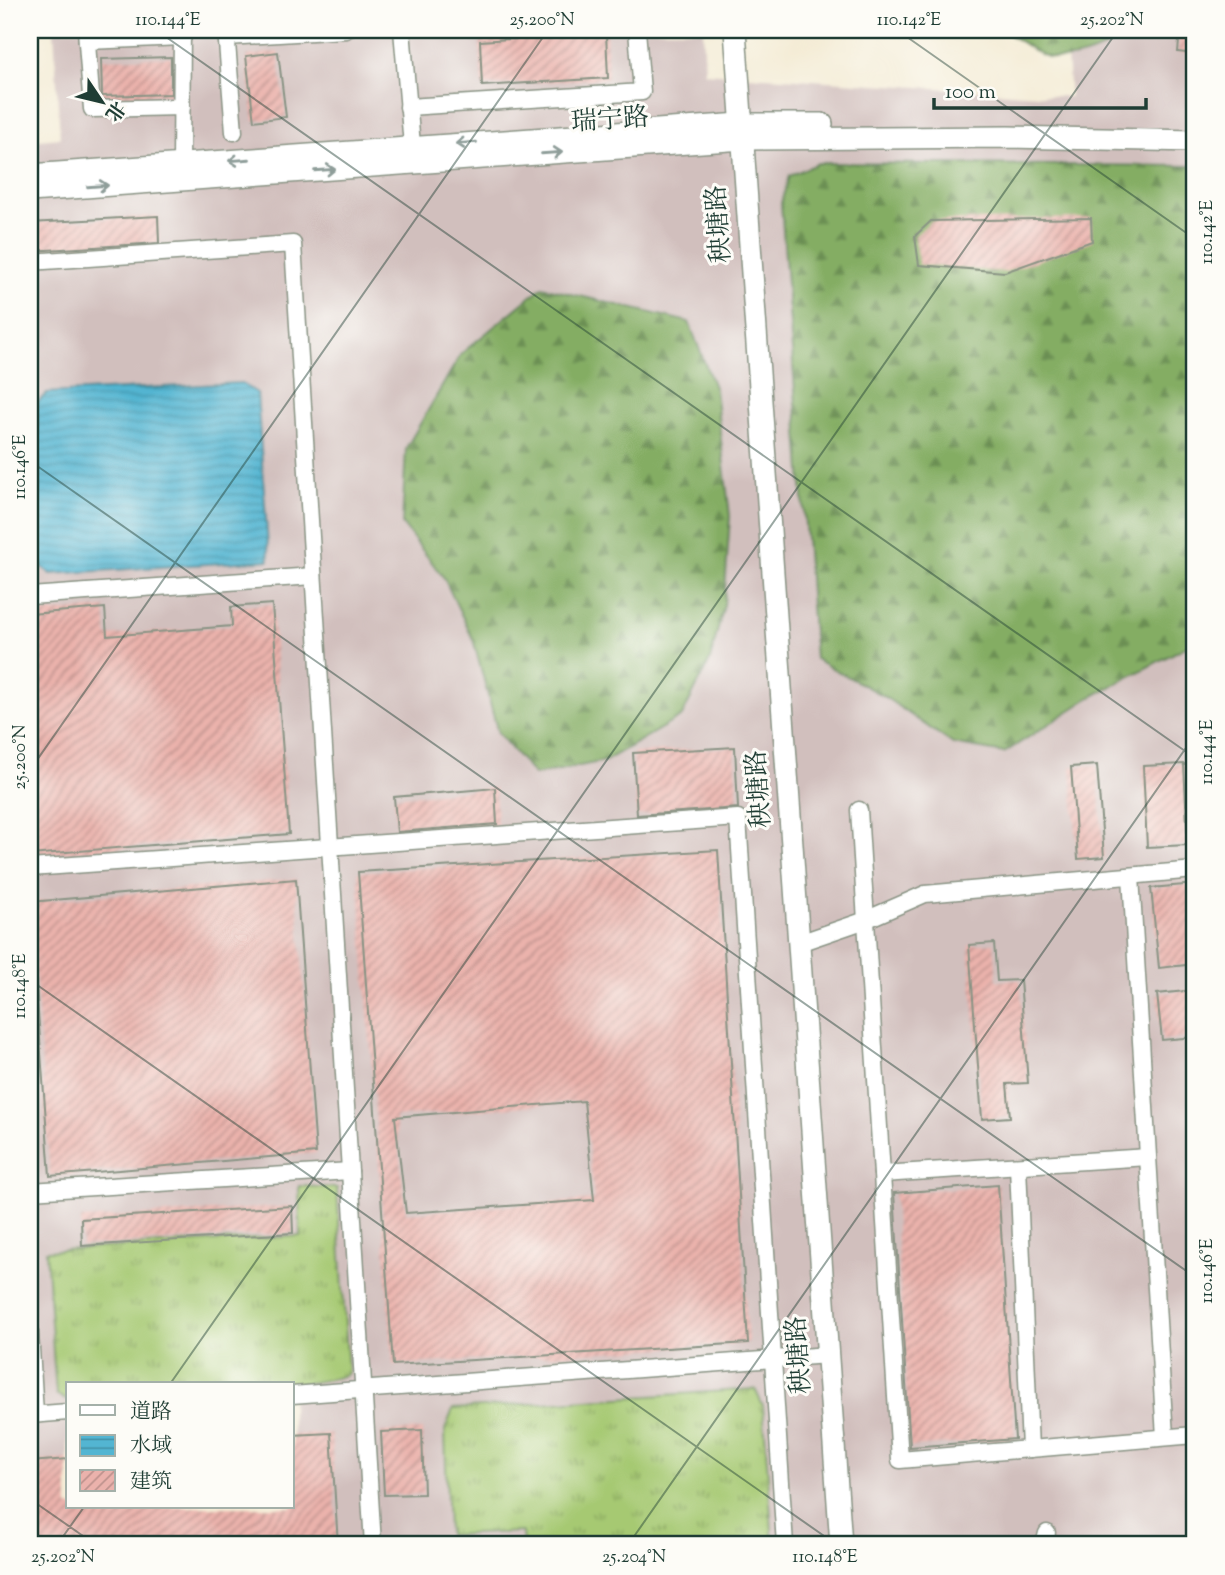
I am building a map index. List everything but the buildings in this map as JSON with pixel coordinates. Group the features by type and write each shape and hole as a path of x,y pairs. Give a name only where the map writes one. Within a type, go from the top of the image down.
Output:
{"main road":[{"name":"秧塘路","path":"735,30 841,1545"},
{"name":"瑞宁路","path":"30,191 412,155 742,131 1195,127"},
{"name":"瑞宁路","path":"742,131 1195,141"},
{"name":"瑞宁路","path":"30,175 181,164 412,155"}],"street":[{"path":"234,132 226,33 345,30"},
{"path":"402,30 412,155"},
{"path":"408,107 642,92 637,30"},
{"path":"181,164 182,107 183,33 86,35 92,109 182,107"},
{"path":"30,262 293,244 373,1545"},
{"path":"30,596 313,576"},
{"path":"859,810 900,1460 1195,1435"},
{"path":"30,868 738,818 785,1545"},
{"path":"799,943 925,894 1195,870"},
{"path":"1131,876 1165,1437"},
{"path":"882,1174 1148,1157"},
{"path":"1018,1166 1030,1449"},
{"path":"30,1191 349,1171"},
{"path":"30,1332 32,1414 66,1412"},
{"path":"294,1395 828,1355"}],"shaded area":[{"path":"54,30 703,30 705,73 1070,97 1067,56 1087,55 1115,44 1127,32 1195,30 1195,1545 30,1545 30,141 60,138"}],"green space":[{"path":"1009,30 1129,30 1113,43 1092,53 1058,59 1034,50 1010,35"},
{"path":"818,163 1195,166 1195,642 1089,698 1004,753 953,744 882,695 815,659 781,203 789,176"},
{"path":"542,287 689,322 715,390 730,516 724,605 710,660 682,716 605,761 534,775 498,733 473,639 444,578 402,524 406,448 461,354"},
{"path":"299,1186 337,1188 348,1373 329,1380 294,1384 294,1382 66,1382 66,1400 56,1394 46,1251 300,1236"},
{"path":"755,1389 763,1406 773,1545 523,1545 522,1532 448,1535 445,1430 453,1409"}],"water":[{"path":"241,383 257,393 269,560 51,574 41,566 37,403 47,393"}]}
